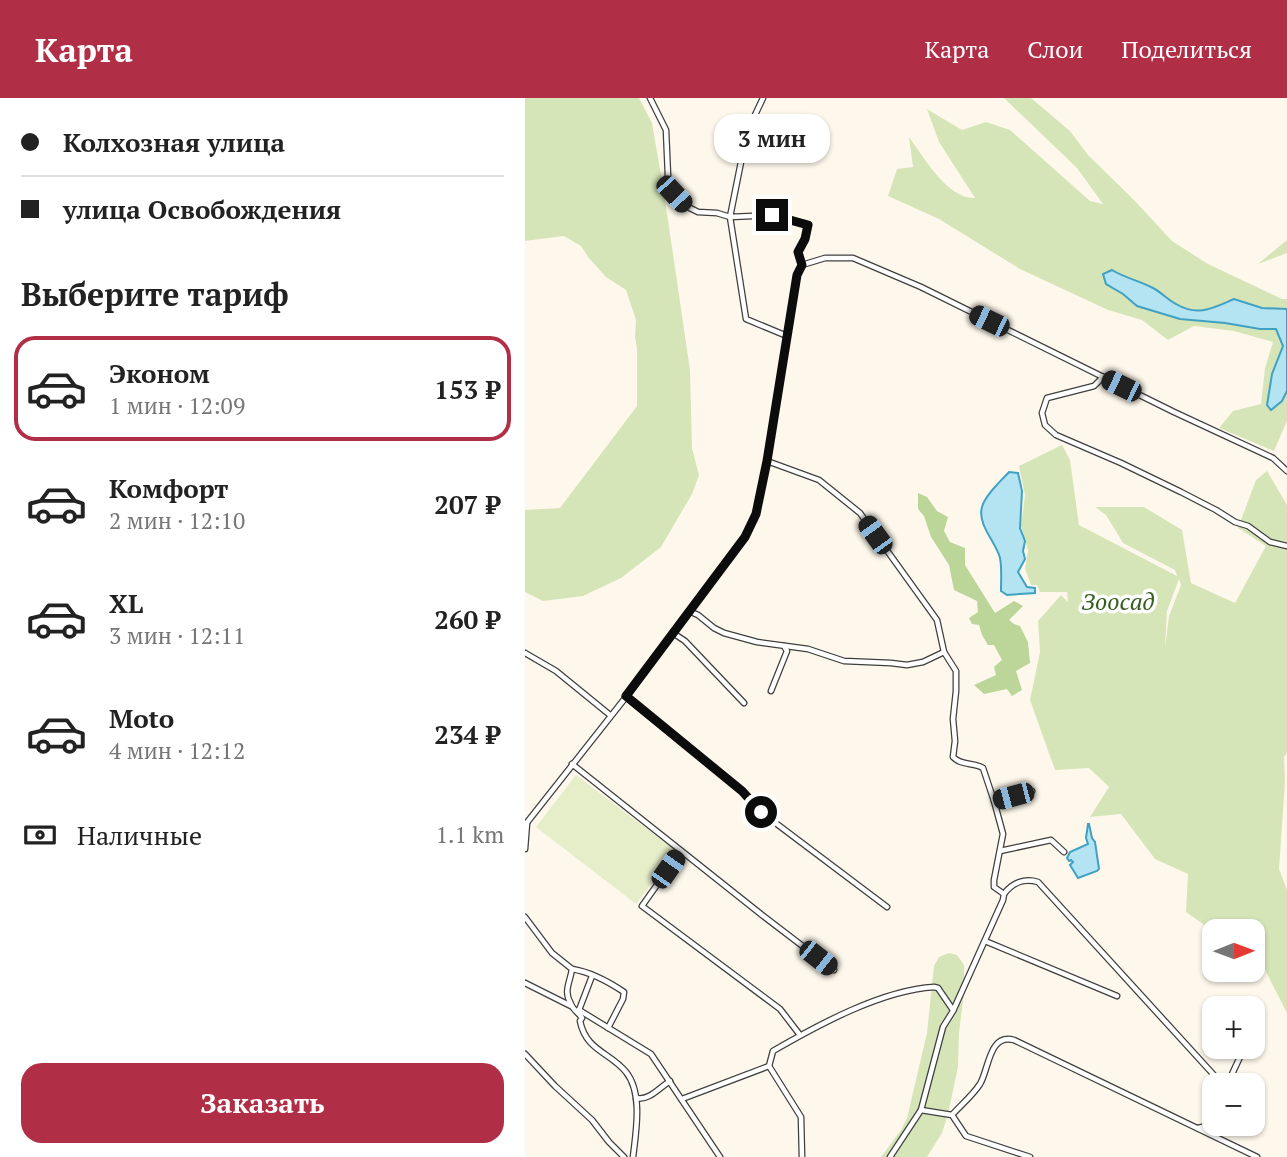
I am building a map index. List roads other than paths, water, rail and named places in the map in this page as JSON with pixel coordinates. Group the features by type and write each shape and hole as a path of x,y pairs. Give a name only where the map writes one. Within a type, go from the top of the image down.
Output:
{"street":[{"path":"525,849 526,824 745,537 756,514 797,275 802,265 798,252 808,225 772,215 730,217 698,212 684,205 674,194 667,176 666,130 650,98"},
{"path":"763,98 747,132 730,217 746,319 787,336"},
{"path":"802,265 825,257 853,258 921,287 1273,458 1287,471"},
{"path":"1103,377 1094,386 1047,398 1042,413 1045,425 1056,435 1121,463 1235,522 1248,526 1270,542 1287,545"},
{"path":"767,461 820,480 860,513 937,620 944,652 956,671 953,757 958,762 983,768 1003,834 994,887 1004,894"},
{"path":"689,611 724,633 757,642 808,649 844,661 907,665 923,662 944,652"},
{"path":"673,633 685,641 744,703"},
{"path":"771,691 787,651 783,645"},
{"path":"525,653 556,671 610,715"},
{"path":"626,696 742,791 761,812 887,907"},
{"path":"572,764 834,970"},
{"path":"994,801 1032,791"},
{"path":"1000,851 1051,840 1064,852"},
{"path":"681,851 642,906 781,1009 800,1035"},
{"path":"890,1157 921,1110 943,1027 953,1011 1004,894 1010,886 1032,880 1038,881 1214,1073"},
{"path":"525,917 552,953 572,970 592,976 624,992 624,999 608,1028"},
{"path":"985,941 1117,996"},
{"path":"572,970 566,991 571,1006 581,1015 580,1021 586,1040 626,1071 632,1083 637,1121 633,1157"},
{"path":"579,1010 592,976"},
{"path":"525,983 579,1010 651,1054 720,1157"},
{"path":"802,1157 801,1118 769,1066 773,1051 800,1035 891,995 925,987 938,988 953,1011"},
{"path":"952,1115 980,1084 996,1044 1007,1038 1257,1157"},
{"path":"525,1054 592,1120 624,1157"},
{"path":"682,1099 769,1066"},
{"path":"636,1098 647,1098 670,1081"},
{"path":"921,1110 952,1115 966,1136 1030,1157"},
{"path":"1198,1128 1202,1127"}],"water":[{"path":"1112,270 1153,288 1191,310 1205,310 1234,299 1262,308 1287,309 1287,391 1282,401 1271,410 1267,405 1272,374 1283,346 1276,329 1180,319 1137,306 1106,284 1103,274"},
{"path":"1009,472 1018,473 1022,491 1020,528 1025,541 1025,559 1018,572 1027,587 1035,588 1035,593 1007,595 1001,591 1000,558 982,520 984,502"},
{"path":"1088,824 1095,842 1099,869 1078,878 1070,865 1073,862 1067,858 1070,852 1088,844"}],"park label":[{"name":"Зоосад","path":"1118,602"}]}
